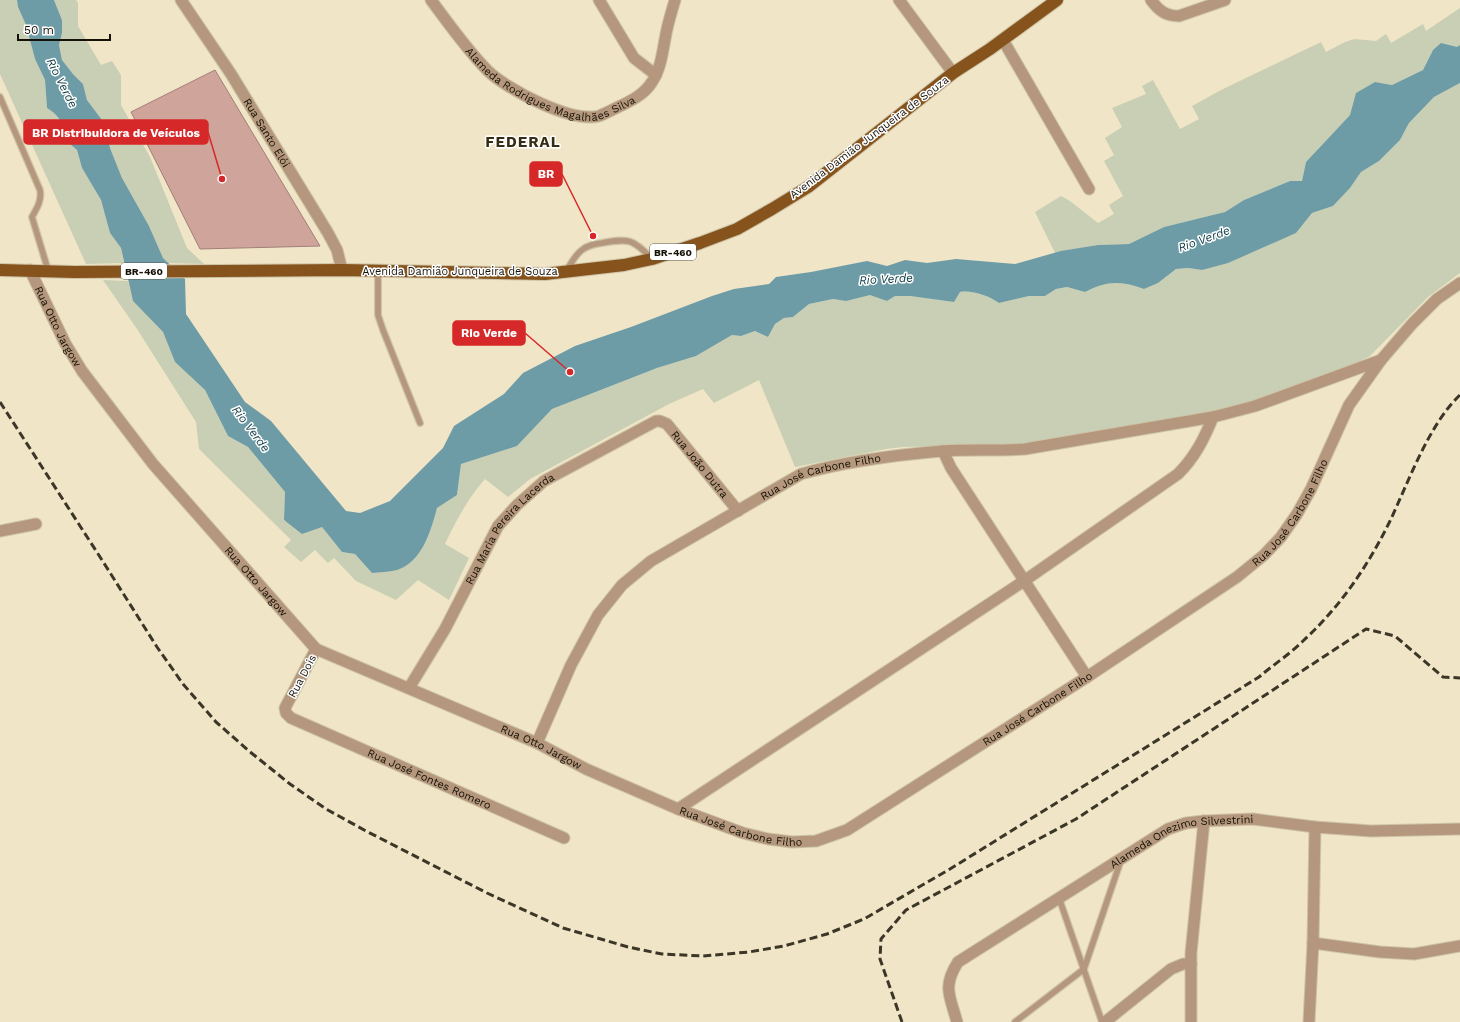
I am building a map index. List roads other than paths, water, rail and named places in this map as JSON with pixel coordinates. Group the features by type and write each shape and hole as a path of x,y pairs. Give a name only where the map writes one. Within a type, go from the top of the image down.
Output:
{"main road":[{"name":"Avenida Damião Junqueira de Souza","path":"0,270 48,270 74,272 342,270 506,274 566,272 624,265 652,259 700,244 737,229 808,187 953,73 1003,40 1056,0"}],"street":[{"name":"Rua Santo Elói","path":"181,0 231,74 328,233 337,250 342,270"},
{"name":"Alameda Rodrigues Magalhães Silva","path":"431,0 480,62 490,72 521,93 554,109 577,115 599,116 621,106 641,94 652,83 656,75 675,0"},
{"path":"599,0 634,58 656,75"},
{"path":"899,0 953,73"},
{"path":"1153,3 1164,14 1179,16 1225,0"},
{"path":"1003,40 1089,190"},
{"name":"Rua Otto Jargow","path":"30,270 65,343 82,371 153,464 316,649 537,743 586,770"},
{"name":"Rua José Carbone Filho","path":"586,770 678,809 743,833 768,839 792,842 816,841 847,830 1087,676 1237,577 1264,555 1281,537 1297,514 1311,488 1349,405 1381,360 1412,324 1437,299 1460,283"},
{"name":"Rua José Carbone Filho","path":"537,743 571,665 598,615 622,585 651,561 801,474 827,467 943,451 1000,451 1025,449 1213,417 1256,406 1381,360"},
{"path":"678,809 1024,581 1178,474 1190,463 1205,437 1213,417"},
{"name":"Rua Maria Pereira Lacerda","path":"409,688 445,629 498,526 516,505 544,481 656,420 660,421"},
{"name":"Rua João Dutra","path":"660,421 666,424 738,511"},
{"path":"943,451 951,468 1087,676"},
{"path":"0,531 36,524"},
{"name":"Rua Dois","path":"293,720 286,713 285,708 316,649"},
{"name":"Rua José Fontes Romero","path":"279,711 293,720 564,838"},
{"name":"Alameda Onezimo Silvestrini","path":"957,1022 948,986 950,974 958,962 1168,829 1186,823 1253,819 1315,827 1371,831 1460,829"},
{"path":"1191,1022 1191,964 1204,821"},
{"path":"1309,1022 1313,943 1315,827"},
{"path":"1313,943 1380,952 1414,954 1460,946"},
{"path":"1103,1022 1171,969 1183,964 1191,964"}],"lane":[{"path":"0,97 42,196 32,217 48,270"},
{"path":"566,272 580,250 587,246 620,239 634,243 652,259"},
{"path":"378,271 378,315 382,330 420,422"},
{"path":"1015,1022 1084,969 1120,863 1124,857"},
{"path":"1059,898 1103,1022"}],"water":[{"path":"17,0 54,0 62,20 62,33 59,45 62,60 83,84 87,100 105,124 110,148 122,178 149,226 163,258 185,279 186,314 245,402 271,421 346,511 360,513 390,501 443,448 454,426 504,394 523,373 575,346 631,327 712,296 734,289 769,284 776,277 867,261 887,266 905,260 927,263 956,259 1015,264 1061,251 1098,245 1129,244 1164,227 1225,212 1244,200 1290,181 1302,181 1306,162 1350,115 1356,93 1375,82 1392,85 1423,70 1433,50 1441,43 1457,47 1460,45 1460,83 1434,97 1409,123 1400,140 1379,161 1361,172 1350,188 1333,206 1312,213 1296,233 1228,263 1202,270 1188,268 1176,269 1158,283 1144,289 1121,283 1107,284 1085,292 1067,287 1056,289 1045,296 1029,296 999,303 980,294 960,292 954,302 910,296 895,296 887,301 870,295 846,301 833,299 809,304 793,317 784,318 775,324 768,337 755,331 741,336 732,335 696,356 657,368 552,409 517,446 461,464 457,495 437,508 428,536 419,553 406,566 397,570 372,573 355,554 342,552 322,527 302,534 284,520 285,492 248,447 228,436 205,390 175,362 163,332 133,301 121,248 110,233 101,200 82,168 77,150 62,137 63,132 60,120 47,108 45,80 35,59 26,25 18,7"}],"railway":[{"path":"0,402 157,647 183,684 216,722 290,784 326,809 366,831 487,893 563,928 628,947 662,954 703,956 749,952 784,946 827,934 864,919 950,869 1259,677 1293,650 1316,628 1341,600 1363,570 1390,521 1429,438 1449,407 1460,395"},
{"path":"902,1022 880,959 881,939 906,910 1076,819 1366,629 1395,636 1443,677 1460,678"}],"place":[{"name":"BR Distribuidora de Veículos","path":"222,179"},
{"name":"BR","path":"593,236"},
{"name":"Rio Verde","path":"570,372"}],"district":[{"name":"FEDERAL","path":"523,142"}]}
